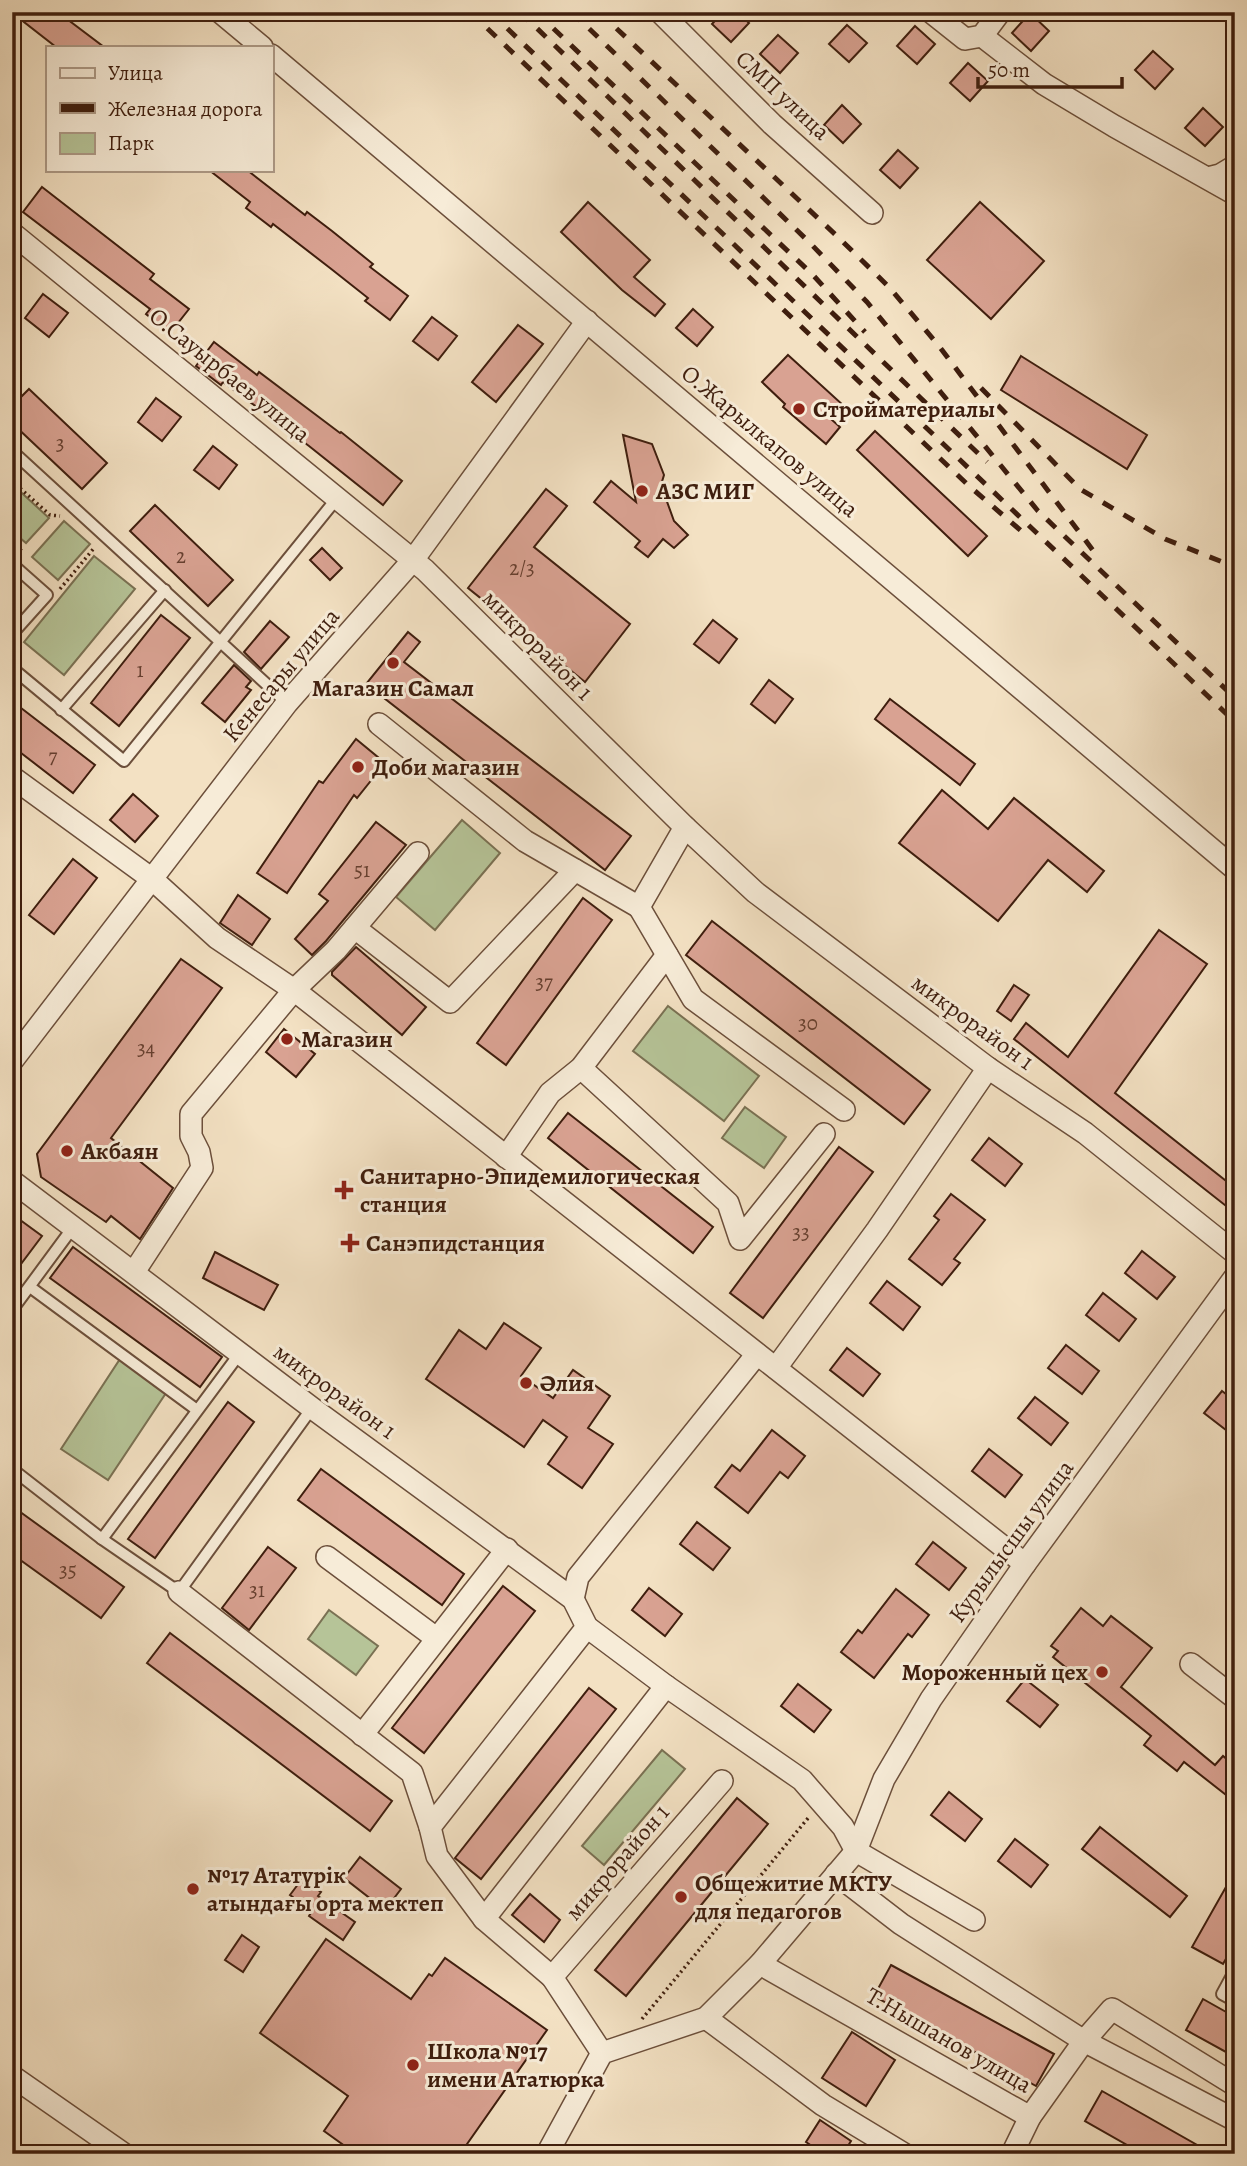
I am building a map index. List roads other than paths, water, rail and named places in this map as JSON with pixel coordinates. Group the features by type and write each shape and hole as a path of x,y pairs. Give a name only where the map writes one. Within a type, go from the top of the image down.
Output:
{"street":[{"path":"220,12 261,46"},
{"name":"СМП улица","path":"660,12 772,124 872,213"},
{"path":"931,12 965,39 982,36 1000,12"},
{"path":"982,36 1044,84 1235,194"},
{"name":"О.Жарылкапов улица","path":"273,57 1235,869"},
{"path":"1208,178 1220,175 1235,166"},
{"name":"О.Сауырбаев улица","path":"12,233 413,560"},
{"name":"Кенесары улица","path":"12,1061 287,703 413,560 587,321"},
{"name":"микрорайон 1","path":"413,560 685,827 755,892 988,1068 1085,1133 1235,1253"},
{"path":"379,724 525,841 639,907 694,999 844,1110"},
{"path":"12,776 152,878 217,938 294,990 1025,1564"},
{"path":"639,907 685,827"},
{"path":"134,1272 202,1168 199,1152 191,1136 191,1114 294,990 336,950 418,853"},
{"path":"355,928 450,1002 575,870"},
{"path":"506,1157 550,1093 581,1068 667,955"},
{"path":"581,1068 728,1203 740,1240 824,1134"},
{"path":"776,1368 877,1230 988,1068"},
{"name":"микрорайон 1","path":"12,1181 312,1408 573,1598"},
{"name":"Курылысшы улица","path":"610,2050 706,2018 760,1964 856,1851 884,1779 931,1699 1025,1564 1235,1277"},
{"path":"757,1354 578,1577 573,1598 587,1627 666,1686 802,1780 843,1827 856,1851 974,1920"},
{"path":"362,1735 507,1549"},
{"path":"327,1557 436,1638"},
{"path":"179,1592 412,1773 437,1856 484,1919 552,1977 610,2050 547,2154"},
{"path":"430,1827 587,1627"},
{"path":"1191,1664 1235,1698"},
{"path":"484,1919 666,1686"},
{"name":"микрорайон 1","path":"552,1977 722,1781"},
{"path":"836,1874 901,1924 1084,2041 1235,2120"},
{"name":"Т.Нышанов улица","path":"760,1964 1030,2117 1084,2041 1112,2009 1235,2085"},
{"path":"706,2018 823,2105 904,2154"},
{"path":"12,2076 124,2154"},
{"path":"1012,2154 1030,2117"}],"lane":[{"path":"12,451 287,703"},
{"path":"12,668 124,761 338,497"},
{"path":"12,564 47,595 12,634"},
{"path":"61,710 165,590"},
{"path":"12,1310 74,1226"},
{"path":"30,1287 197,1410"},
{"path":"102,1539 240,1353"},
{"path":"12,1469 102,1539 179,1592 312,1408"},
{"path":"1235,1970 1222,1994 1235,2001"}],"railway":[{"path":"470,12 968,485 1026,535"},
{"path":"490,12 1235,722"},
{"path":"520,12 987,462"},
{"path":"536,12 813,275 865,332"},
{"path":"572,12 810,243 867,302 1038,511 1235,698"},
{"path":"599,12 889,287 939,346 1098,557"},
{"path":"981,388 1080,489 1165,539 1235,567"}],"place":[{"name":"Стройматериалы","path":"799,409"},
{"name":"АЗС МИГ","path":"642,491"},
{"name":"Магазин Самал","path":"393,663"},
{"name":"Доби магазин","path":"358,767"},
{"name":"Магазин","path":"287,1039"},
{"name":"Акбаян","path":"67,1151"},
{"name":"Санитарно-Эпидемилогическая станция","path":"344,1190"},
{"name":"Санэпидстанция","path":"350,1243"},
{"name":"Әлия","path":"526,1383"},
{"name":"Мороженный цех","path":"1102,1672"},
{"name":"№17 Ататүрік атындағы орта мектеп","path":"193,1889"},
{"name":"Общежитие МКТУ для педагогов","path":"681,1897"},
{"name":"Школа №17 имени Ататюрка","path":"413,2065"}]}
